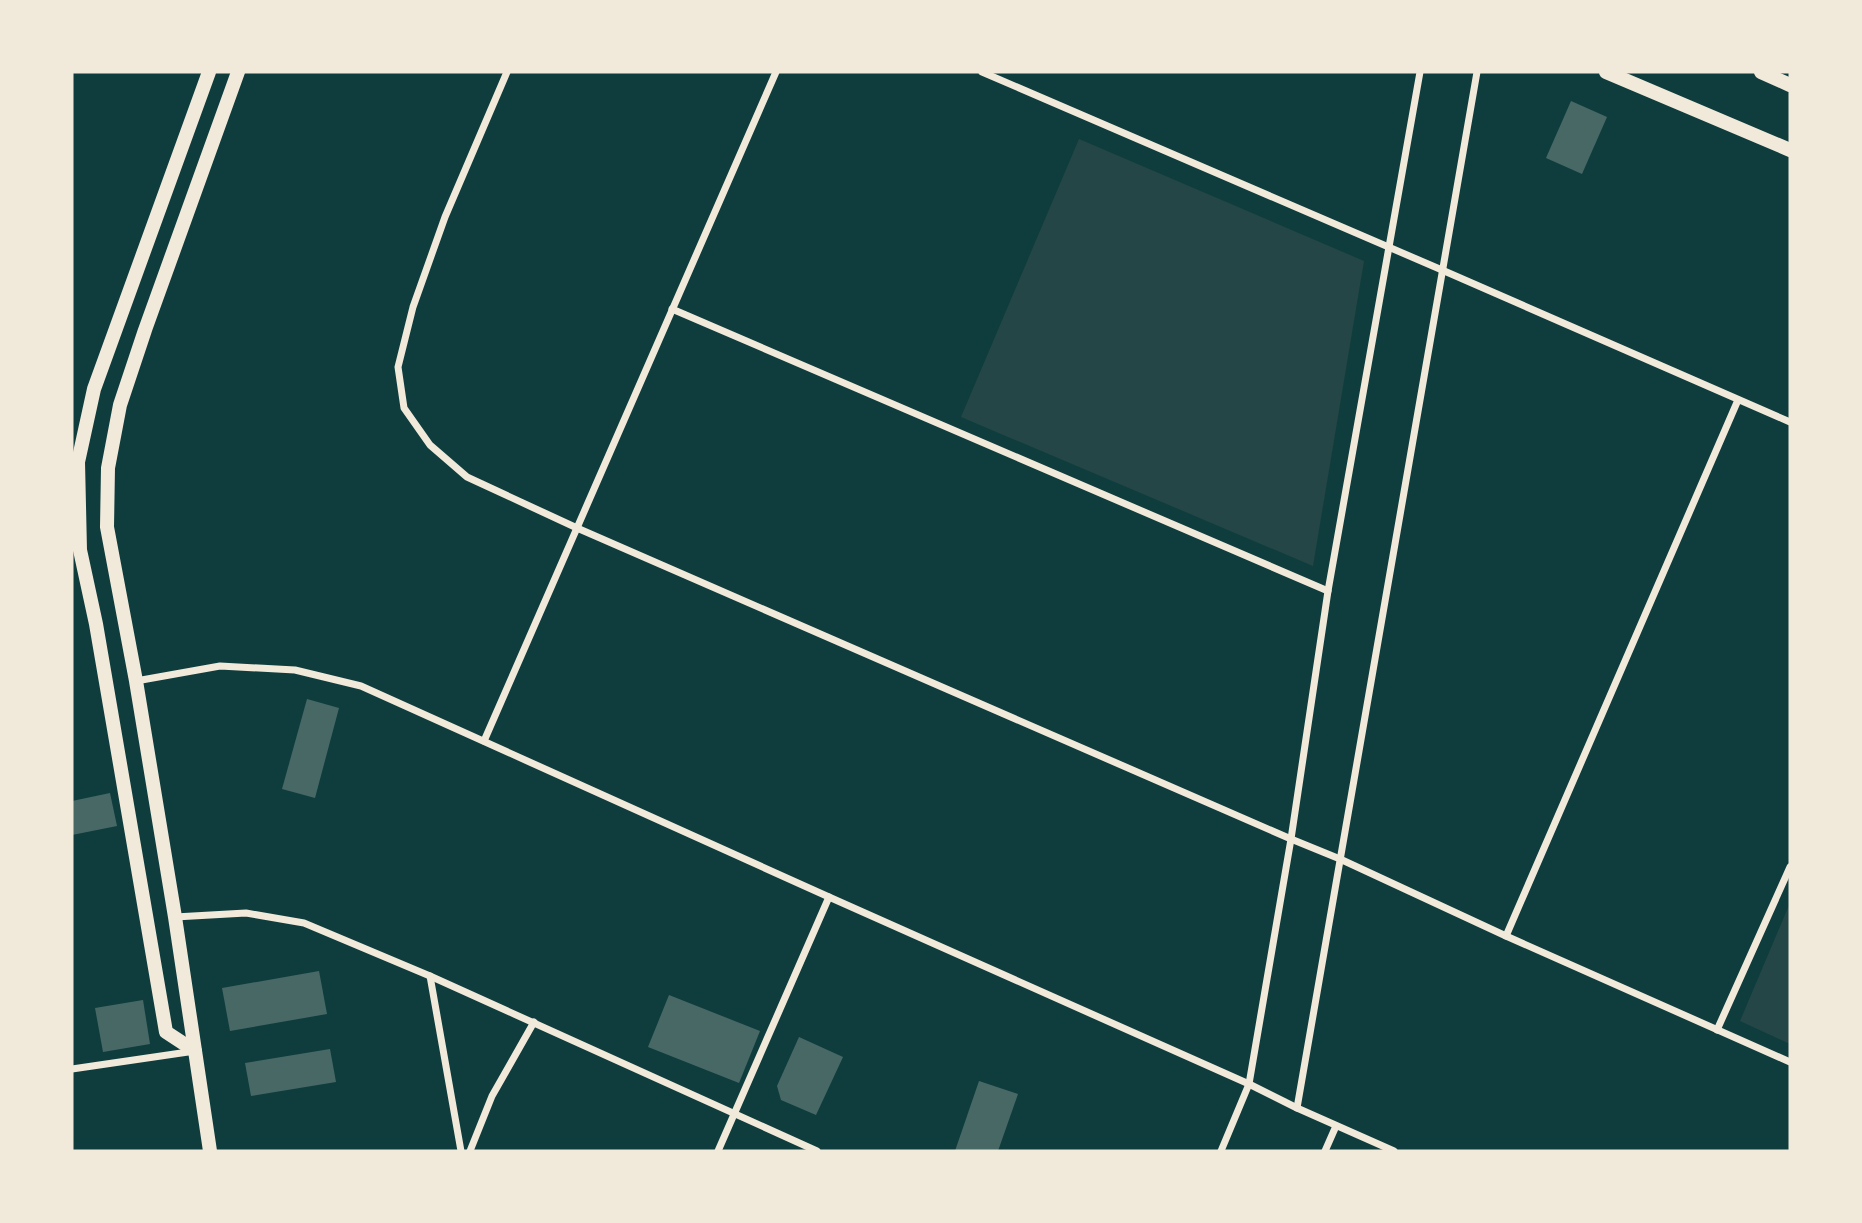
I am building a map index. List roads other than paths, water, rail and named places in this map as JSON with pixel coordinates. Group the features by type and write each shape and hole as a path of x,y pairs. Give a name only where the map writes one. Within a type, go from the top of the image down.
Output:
{"main road":[{"path":"195,1051 166,1032 96,624 80,550 78,462 94,389 209,72"},
{"path":"210,1151 175,917 136,681 107,527 108,468 120,405 239,72"},
{"path":"1606,72 1790,150"},
{"path":"1760,72 1790,85"}],"street":[{"path":"507,72 445,217 413,307 398,368 404,408 430,445 467,477 577,528 1340,859 1790,1062"},
{"path":"484,741 776,72"},
{"path":"982,72 1790,422"},
{"path":"1221,1151 1249,1084 1291,839 1328,591 1420,72"},
{"path":"1297,1108 1476,72"},
{"path":"672,309 1328,591"},
{"path":"1506,936 1738,400"},
{"path":"136,681 220,666 295,670 362,686 1394,1151"},
{"path":"1717,1030 1790,867"},
{"path":"719,1151 829,897"},
{"path":"175,917 246,913 303,923 534,1022 817,1151"},
{"path":"430,976 461,1151"},
{"path":"470,1151 492,1096 534,1022"},
{"path":"72,1069 195,1051"},
{"path":"1325,1151 1336,1126"}]}
